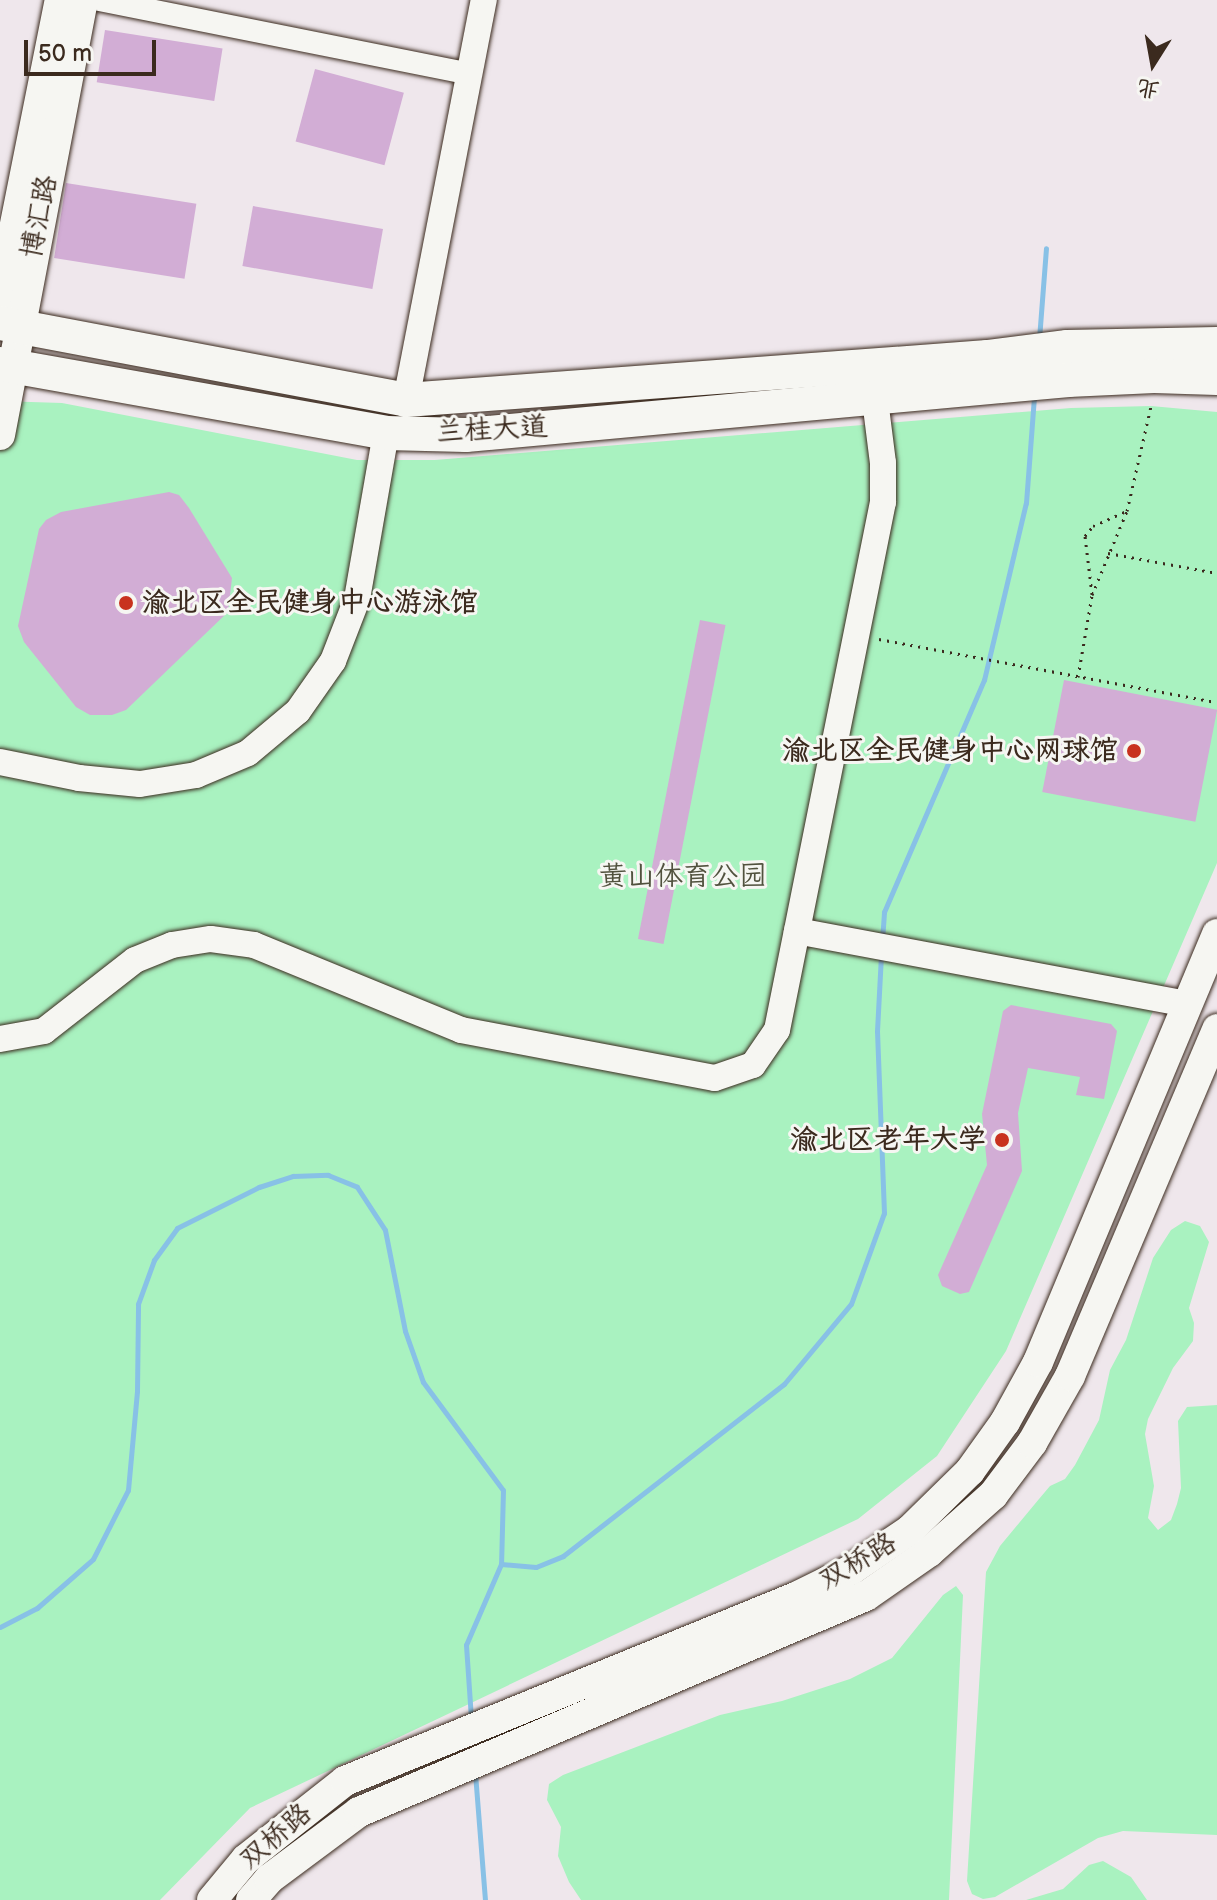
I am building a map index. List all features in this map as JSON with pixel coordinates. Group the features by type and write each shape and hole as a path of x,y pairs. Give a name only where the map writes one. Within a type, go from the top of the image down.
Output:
{"main road":[{"name":"博汇路","path":"0,299 60,0"},
{"name":"博汇路","path":"0,435 9,326 83,0"},
{"name":"兰桂大道","path":"9,326 406,400 988,373"},
{"path":"988,373 1217,344"},
{"path":"1068,364 1154,376 1217,378"},
{"name":"兰桂大道","path":"6,365 386,433 466,435 875,400 988,373"},
{"name":"双桥路","path":"212,1900 246,1859 345,1781 798,1596 851,1570 910,1530 970,1471 1005,1422 1038,1362 1217,934"},
{"name":"双桥路","path":"251,1900 269,1879 359,1812 866,1596 929,1552 993,1495 1032,1443 1070,1376 1217,1029"}],"street":[{"path":"100,0 469,74"},
{"path":"406,400 484,0"},
{"path":"0,1039 44,1031 135,960 172,945 211,939 254,945 461,1030 715,1078 753,1065 777,1030 883,502 883,463 875,400"},
{"path":"0,762 79,778 140,784 196,775 248,753 298,711 333,661 357,599 386,433"},
{"path":"797,931 1186,1004"}],"path":[{"path":"1078,677 1092,595 1127,511 1151,406"},
{"path":"1092,595 1085,536 1093,526 1127,511"},
{"path":"1108,553 1217,573"},
{"path":"856,635 1217,702"}],"green space":[{"name":"黄山体育公园","path":"0,401 62,403 357,460 435,460 1071,408 1151,406 1217,412 1217,863 1006,1351 937,1456 858,1519 250,1808 160,1900 0,1900"},
{"path":"1185,1221 1200,1226 1209,1242 1189,1308 1194,1323 1193,1341 1173,1368 1148,1419 1145,1434 1154,1486 1148,1518 1158,1530 1171,1520 1177,1504 1181,1488 1178,1421 1187,1407 1217,1405 1217,1835 1123,1831 1098,1838 995,1897 983,1899 972,1894 967,1881 986,1572 1000,1546 1039,1499 1050,1486 1065,1479 1075,1465 1099,1420 1110,1370 1126,1340 1153,1258 1171,1230"},
{"path":"956,1586 963,1595 949,1900 581,1900 558,1856 561,1827 547,1800 549,1784 563,1775 720,1715 782,1701 850,1679 892,1658 943,1595"},
{"path":"1103,1861 1131,1877 1147,1900 1026,1900 1063,1889 1089,1865"}],"building":[{"path":"105,30 223,49 214,101 97,82"},
{"path":"315,69 404,93 384,165 296,141"},
{"path":"66,183 196,204 184,279 54,258"},
{"path":"253,206 383,229 372,289 242,266"},
{"name":"渝北区全民健身中心游泳馆","path":"169,492 179,495 189,508 232,578 228,612 126,710 112,715 90,715 76,707 24,642 18,626 39,529 46,520 61,512"},
{"path":"700,620 726,625 664,944 638,939"},
{"name":"渝北区全民健身中心网球馆","path":"1064,680 1217,710 1195,822 1042,792"},
{"name":"渝北区老年大学","path":"1011,1005 1111,1024 1117,1031 1104,1099 1076,1095 1080,1077 1028,1068 1018,1113 1022,1171 969,1292 960,1294 942,1286 938,1275 987,1165 982,1114 1003,1011"}],"waterway":[{"path":"1039,339 1046,248"},
{"path":"882,941 884,912 984,680 1026,503 1034,397"},
{"path":"501,1564 536,1567 563,1556 784,1384 851,1304 884,1213 877,1031 881,955"},
{"path":"0,1627 37,1608 93,1559 128,1490 137,1391 138,1304 154,1260 177,1228 259,1187 293,1176 328,1175 357,1187 385,1230 405,1331 423,1382 503,1490 501,1564 466,1645 471,1719"},
{"path":"475,1773 485,1900"}],"place":[{"name":"渝北区全民健身中心游泳馆","path":"126,603"},
{"name":"渝北区全民健身中心网球馆","path":"1134,751"},
{"name":"渝北区老年大学","path":"1002,1140"}]}
